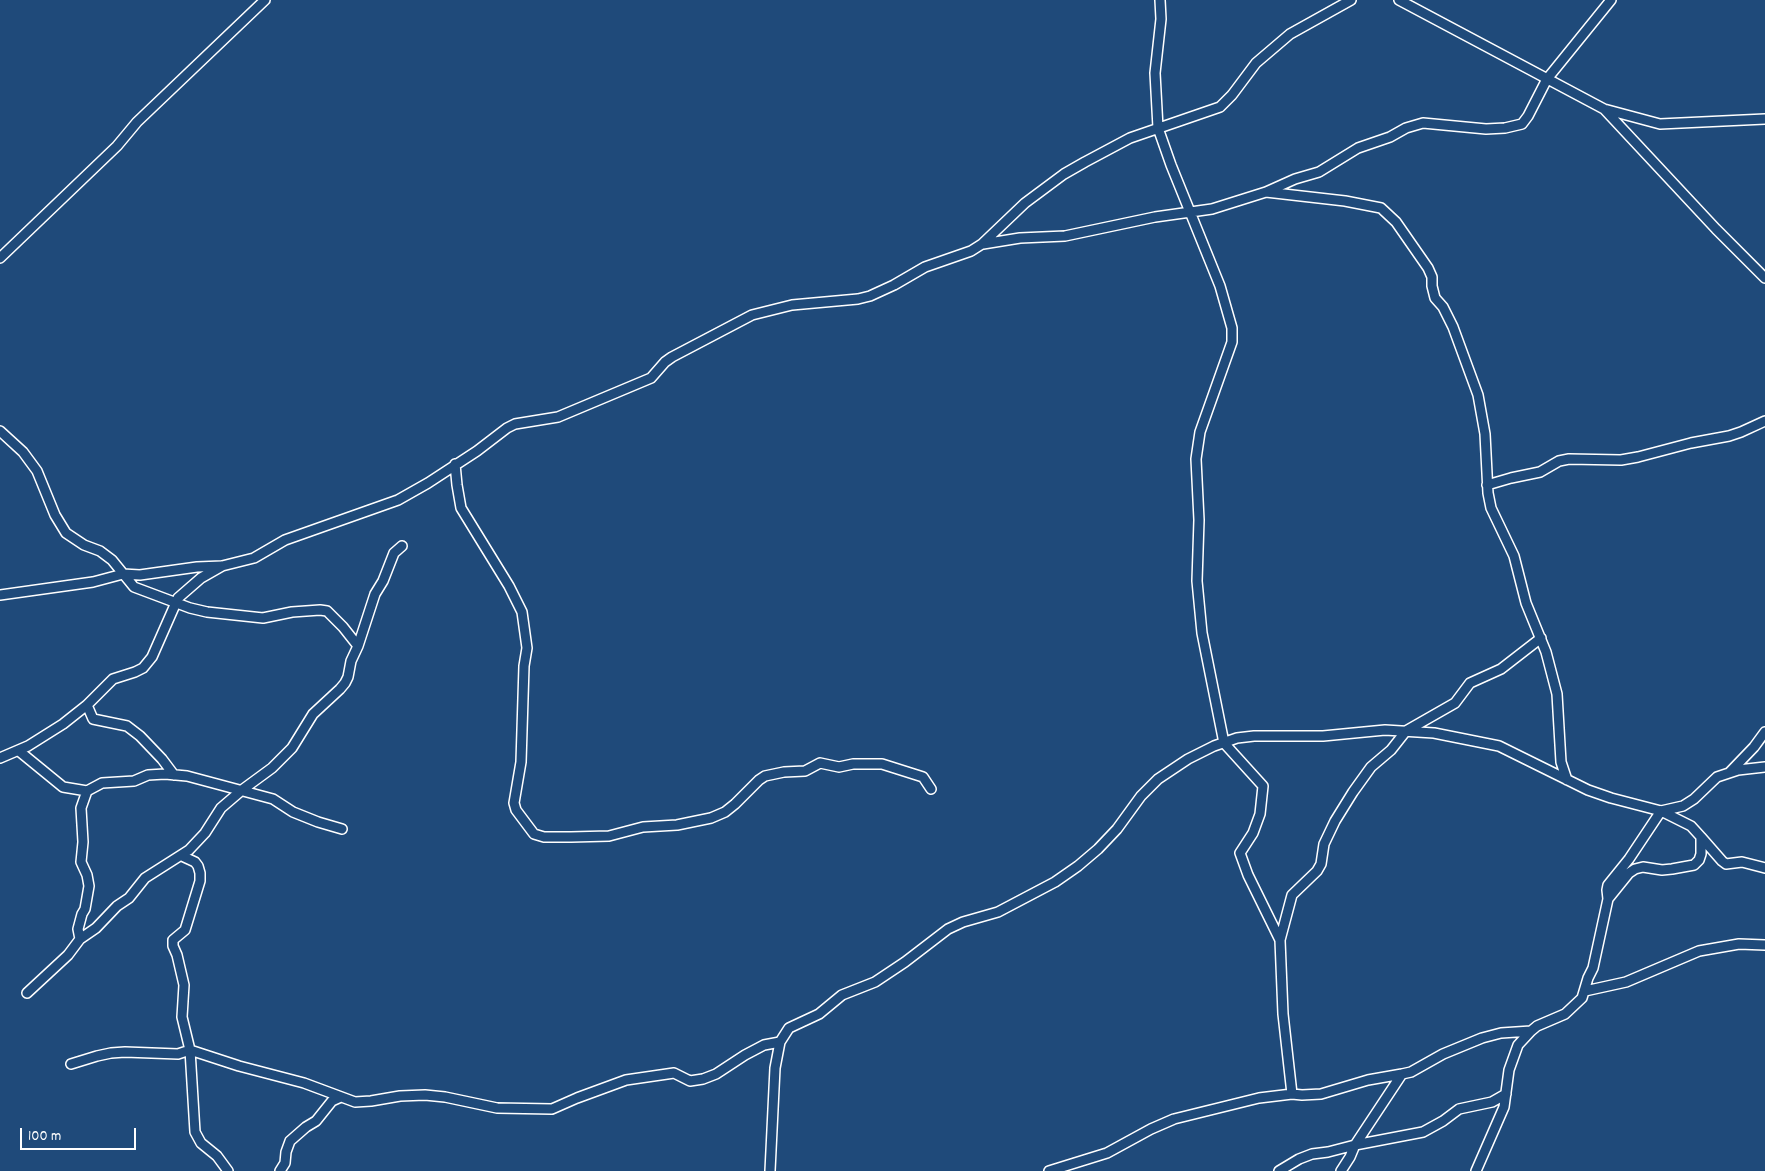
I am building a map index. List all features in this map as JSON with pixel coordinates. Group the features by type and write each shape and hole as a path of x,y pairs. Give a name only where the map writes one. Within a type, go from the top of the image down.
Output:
{"street":[{"path":"0,258 117,146 137,122 265,0"},
{"path":"1160,0 1155,73 1158,128 1220,286 1232,328 1232,342 1200,432 1196,459 1199,607 1206,660 1224,743 1262,786 1260,814 1253,833 1240,853 1248,875 1280,940"},
{"path":"0,595 94,582 123,574 140,575 197,567 222,566 254,558 285,540 398,500 478,451 515,424 558,417 651,378 672,357 752,315 792,306 864,298 894,285 925,267 982,244 1025,203 1064,174 1130,138 1220,107 1232,95 1256,63 1290,34 1351,0"},
{"path":"1399,0 1604,109 1660,124 1765,119"},
{"path":"982,244 1028,237 1065,236 1212,209 1266,192 1295,179 1319,172 1358,148 1423,123 1486,129 1505,128 1522,124 1547,79 1610,0"},
{"path":"1604,109 1716,229 1765,278"},
{"path":"1266,192 1345,201 1381,208 1396,222 1428,268 1432,277 1435,298 1443,307 1453,328 1478,395 1485,434 1490,508 1510,548 1526,602 1546,652 1557,694 1561,762 1567,780"},
{"path":"1488,485 1540,472 1569,459 1621,460 1729,436 1765,420"},
{"path":"0,432 23,452 37,471 55,515 66,533 73,539 112,560 134,587 207,612 262,618 292,612 320,610 327,612 343,627 358,646"},
{"path":"455,464 456,485 461,508 522,612 527,648 524,666 521,762 514,803 516,810 534,834 571,837 609,836 643,826 677,825 711,818 725,812 765,776 784,772 805,771 820,763 839,767 853,764 882,764 923,777 932,789"},
{"path":"27,993 68,955 80,939 96,928 117,906 129,898 145,878 182,856 205,833 217,812 242,790 272,768 292,748 313,714 340,690 348,677 351,661 358,646 375,594 383,581 394,553 402,546"},
{"path":"0,758 19,751 64,724 87,705 113,679 135,672 147,662 152,657 178,598 194,584 222,566"},
{"path":"1292,1094 1283,1014 1280,940 1292,895 1317,871 1321,864 1324,844 1342,808 1363,777 1391,750 1406,731 1455,703 1470,683 1502,669 1541,638"},
{"path":"87,705 93,719 127,726 140,736 174,775"},
{"path":"770,1171 775,1068 780,1042 790,1028 819,1014 842,995 875,982 948,929 963,922 998,912 1055,882 1098,849 1117,829 1141,796 1158,779 1188,759 1237,738 1254,736 1316,737 1385,730 1434,733 1490,744 1529,760 1599,794 1661,811 1692,826 1726,864 1742,862 1765,868"},
{"path":"1730,772 1754,747 1765,732"},
{"path":"19,751 63,786 87,791 102,784 134,781 148,775 187,776 273,799 293,812 342,829"},
{"path":"1476,1171 1504,1107 1508,1070 1518,1045 1537,1026 1565,1014 1582,998 1593,968 1608,898 1608,885 1629,859 1661,811 1683,806 1694,799 1718,777 1730,772 1754,767 1765,767"},
{"path":"80,939 78,929 85,909 89,886 87,875 81,862 83,842 81,808 87,791"},
{"path":"1608,898 1629,873 1635,869 1643,867 1662,870 1694,865 1701,854 1701,837"},
{"path":"182,856 195,862 200,873 200,881 185,930 173,940 184,985 182,1017 190,1050 195,1132 201,1143 217,1156 228,1171"},
{"path":"1585,991 1626,982 1699,951 1740,944 1765,945"},
{"path":"1049,1171 1107,1153 1150,1129 1174,1119 1259,1098 1292,1094 1321,1094 1368,1080 1411,1072 1443,1054 1482,1038 1501,1033 1531,1031"},
{"path":"71,1064 111,1053 178,1054 190,1050 239,1066 304,1083 355,1102 425,1095 445,1096 497,1108 552,1110 577,1098 626,1080 674,1073 690,1081 703,1079 726,1068 753,1050 764,1045 780,1042"},
{"path":"1340,1171 1402,1074"},
{"path":"1279,1171 1299,1159 1312,1154 1423,1132 1443,1122 1459,1109 1492,1102 1506,1094"},
{"path":"280,1171 285,1163 290,1141 316,1121 332,1101 341,1097"}]}
